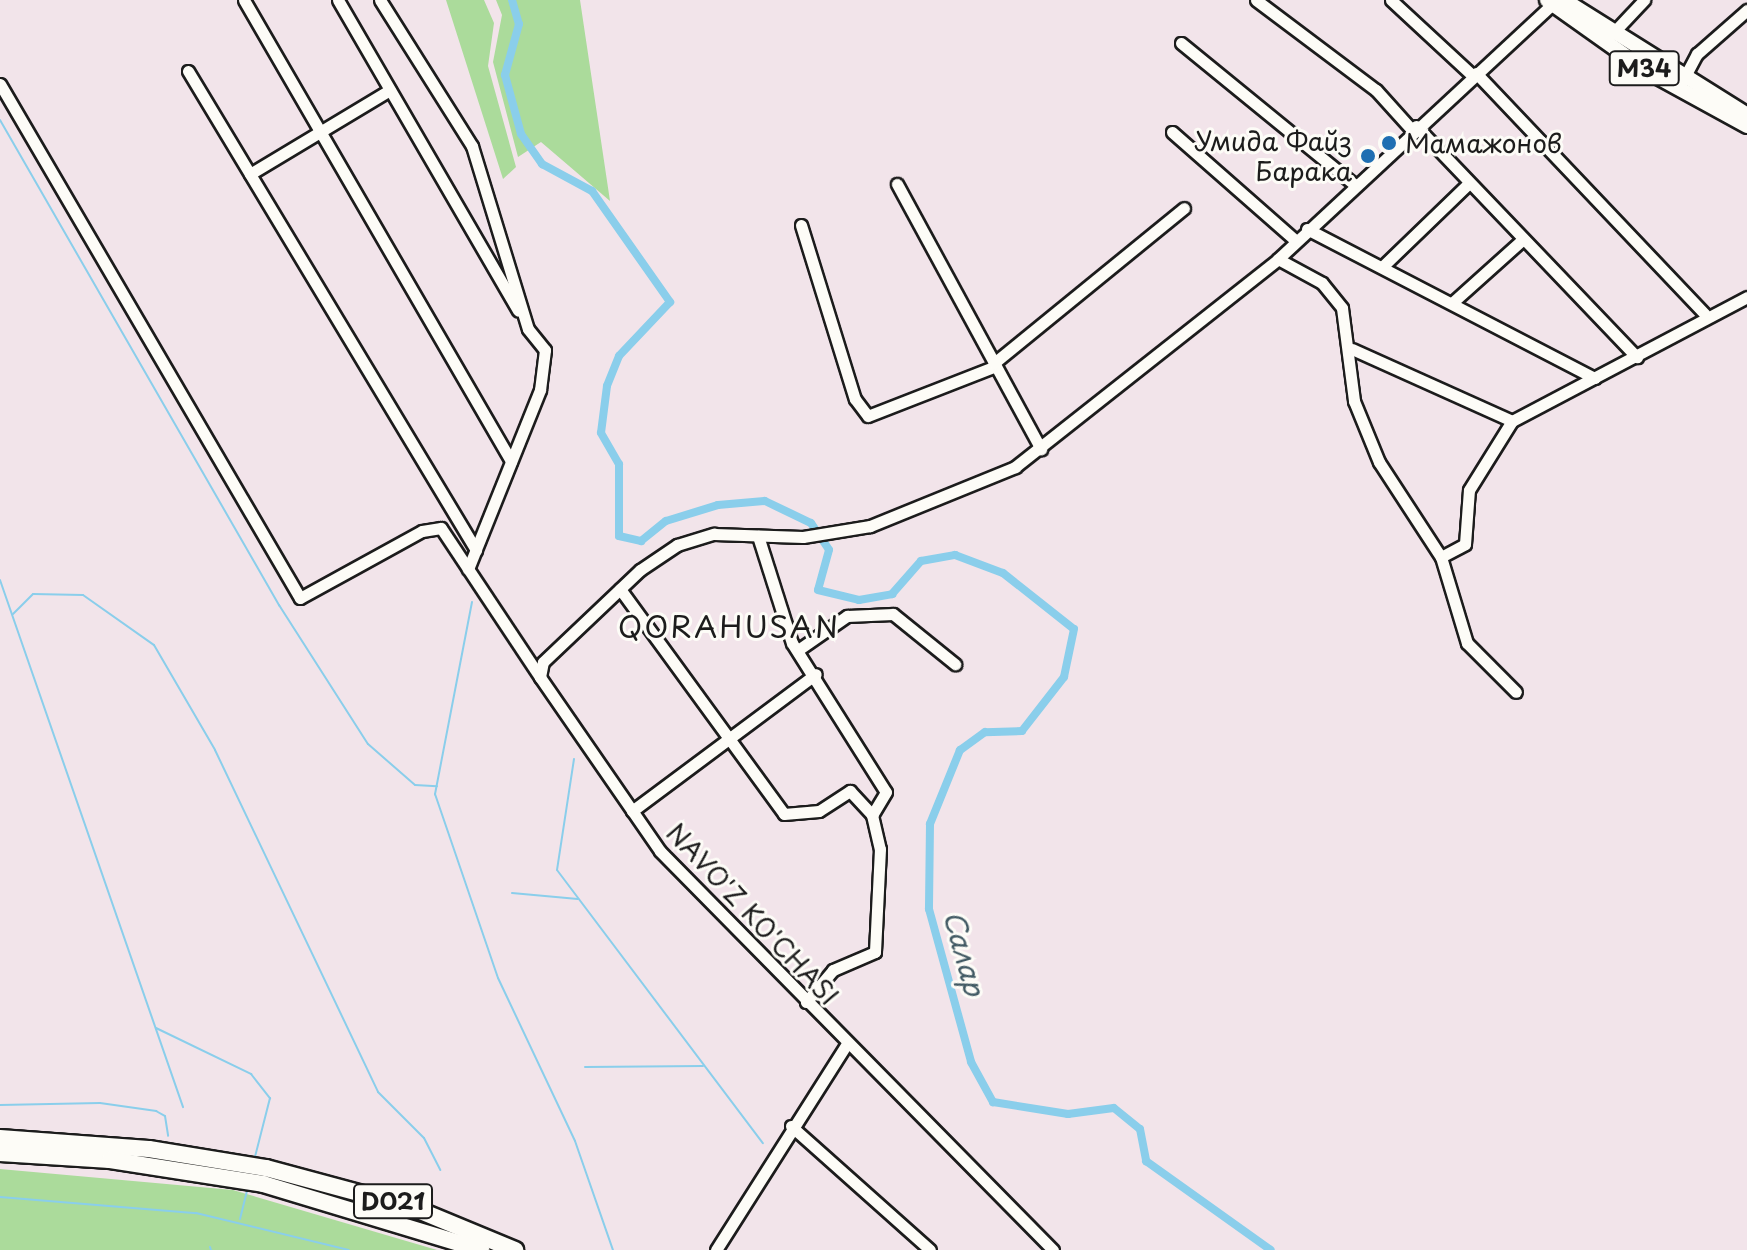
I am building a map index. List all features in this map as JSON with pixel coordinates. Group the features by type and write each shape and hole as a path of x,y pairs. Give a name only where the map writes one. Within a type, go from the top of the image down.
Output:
{"highway":[{"name":"D021","path":"0,1138 265,1176 411,1207 515,1250"},
{"name":"D021","path":"0,1153 54,1148"},
{"name":"D021","path":"265,1176 481,1250"}],"main road":[{"name":"M34","path":"1554,1 1612,34 1742,118"},
{"name":"M34","path":"1554,1 1742,118"}],"street":[{"path":"244,0 511,461"},
{"path":"338,0 528,329 545,350 540,390 468,569"},
{"path":"380,0 472,146 528,329"},
{"path":"1256,0 1376,90 1637,357"},
{"path":"1391,0 1474,74 1705,314"},
{"path":"1612,34 1644,0"},
{"path":"540,677 543,662 620,589 677,545 714,534 803,537 833,533 952,498 1041,449 1278,259 1354,184 1554,1"},
{"path":"1683,80 1697,54 1747,10"},
{"path":"1181,43 1354,184"},
{"path":"188,71 476,550"},
{"name":"NAVO'Z KO'CHASI","path":"0,84 300,598 422,531 441,528 660,851 846,1045 1052,1250"},
{"path":"250,174 390,90"},
{"path":"1172,132 1296,241"},
{"path":"1382,267 1469,183"},
{"path":"897,184 1041,449"},
{"path":"801,225 855,399 868,416 995,365 1184,208"},
{"path":"1307,229 1595,378"},
{"path":"1453,302 1522,240"},
{"path":"1278,259 1337,298 1352,349 1354,401 1379,462 1441,557 1467,643 1516,692"},
{"path":"1441,557 1465,544 1469,490 1512,421 1637,357 1705,314 1747,297"},
{"path":"1352,349 1512,421"},
{"path":"758,536 798,650 885,786 872,815"},
{"path":"620,589 731,733 784,814 819,811 850,791 872,815 880,849 875,952 833,970 806,1002"},
{"path":"798,650 847,616 893,614 955,664"},
{"path":"528,659 543,662"},
{"path":"632,811 731,733 816,674"},
{"path":"716,1250 791,1126 846,1045"},
{"path":"791,1126 930,1250"}],"green space":[{"path":"446,0 484,0 494,23 488,66 516,167 503,179"},
{"path":"496,0 580,0 610,201 541,142 518,157 493,62 502,15"},
{"path":"0,1169 233,1190 437,1250 0,1250"}],"waterway":[{"name":"Салар","path":"512,0 519,24 505,75 521,134 542,164 592,191 670,302 619,356 607,386 601,433 619,464 619,536 641,541 666,521 718,505 765,501 811,523 829,550 818,590 859,600 892,594 921,561 955,555 1003,573 1074,629 1064,677 1022,731 985,732 960,750 930,824 929,909 971,1062 993,1102 1068,1114 1114,1108 1140,1129 1146,1161 1271,1250"},
{"path":"0,120 279,605 368,744 415,785 437,786"},
{"path":"0,580 183,1107"},
{"path":"13,614 33,594 83,595 154,645 215,750 378,1092 424,1138 440,1170"},
{"path":"472,602 435,794 498,978 575,1141 613,1250"},
{"path":"574,759 557,870 763,1143"},
{"path":"512,893 578,899"},
{"path":"156,1028 251,1074 270,1098 255,1157"},
{"path":"585,1067 703,1066"},
{"path":"0,1105 100,1103 156,1111 165,1116 168,1136"},
{"path":"240,1219 247,1191"},
{"path":"0,1197 196,1213 349,1250"}],"place":[{"name":"Мамажонов","path":"1389,143"},
{"name":"Умида Файз Барака","path":"1368,156"}],"district":[{"name":"QORAHUSAN","path":"729,626"}]}
